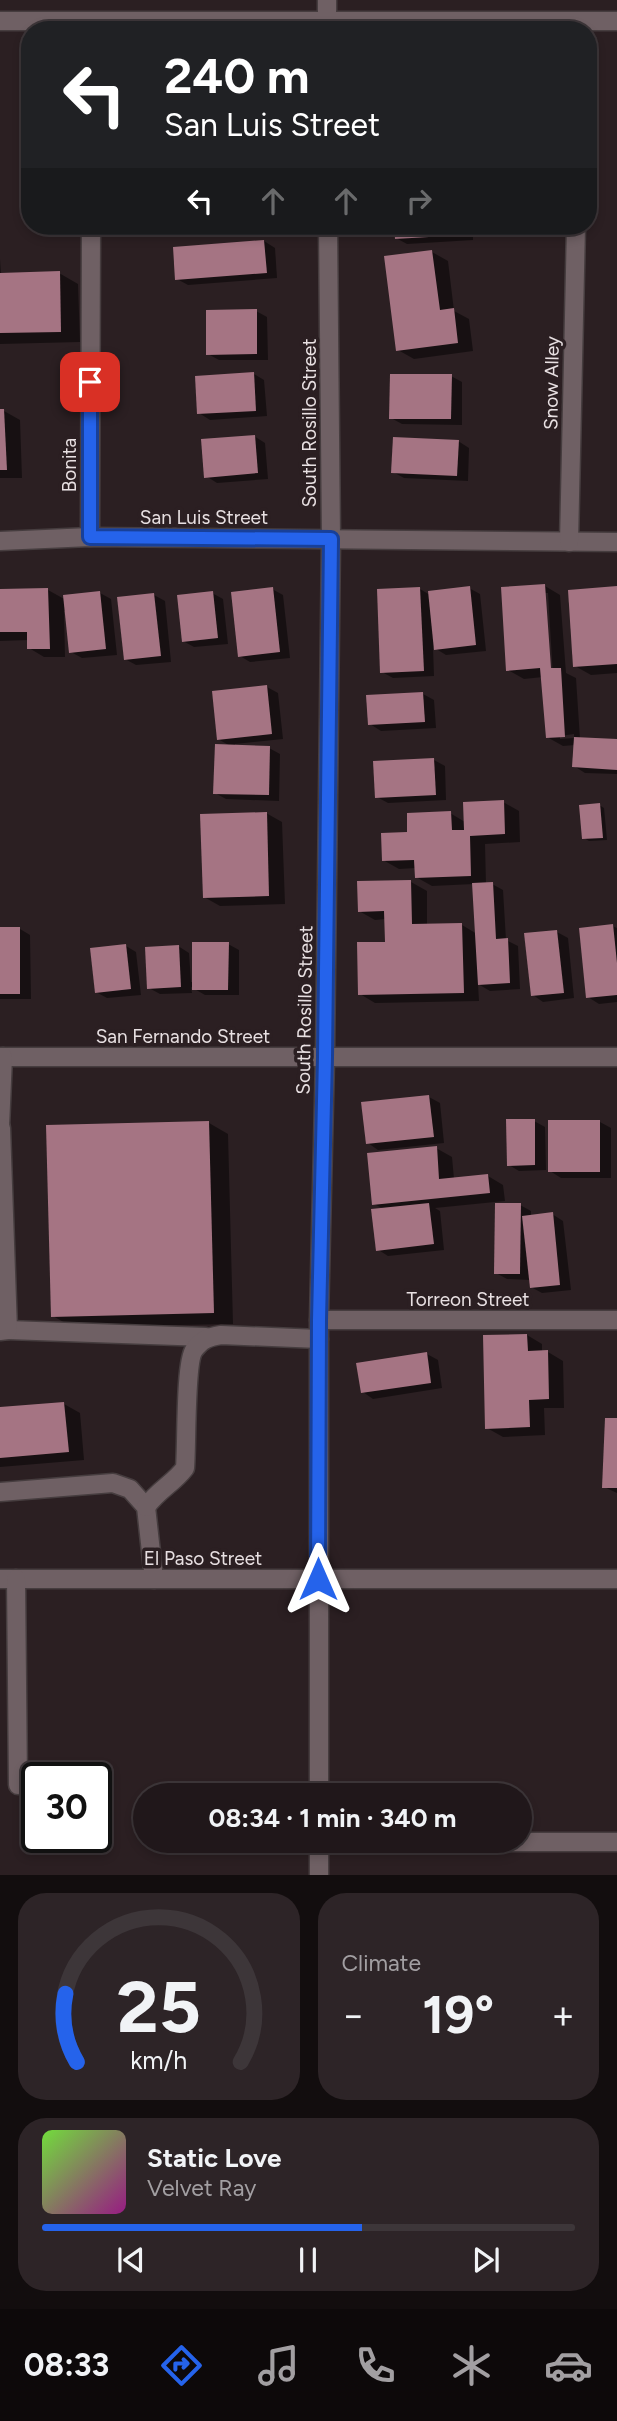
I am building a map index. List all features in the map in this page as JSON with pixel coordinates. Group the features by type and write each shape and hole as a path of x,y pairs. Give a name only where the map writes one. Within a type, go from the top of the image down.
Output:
{"street":[{"path":"327,0 327,21"},
{"path":"0,21 21,22"},
{"path":"597,23 617,21"},
{"name":"Bonita","path":"90,537 91,235"},
{"name":"South Rosillo Street","path":"319,1783 318,1339 325,1057 331,539 328,235"},
{"name":"Snow Alley","path":"569,542 576,235"},
{"name":"San Luis Street","path":"0,541 90,537 617,542"},
{"path":"1,1057 4,1330 318,1339"},
{"name":"San Fernando Street","path":"1,1057 617,1057"},
{"name":"Torreon Street","path":"319,1320 617,1320"},
{"path":"146,1507 157,1492 177,1479 185,1468 188,1372 193,1351 206,1337"},
{"path":"0,1493 114,1483 130,1489 146,1507 154,1580"},
{"path":"8,1579 18,1785"},
{"name":"El Paso Street","path":"8,1579 617,1579"},
{"path":"532,1842 617,1842"},
{"path":"319,1853 319,1875"}],"building":[{"path":"395,235 463,235 395,239"},
{"path":"264,240 267,273 175,280 173,247"},
{"path":"432,250 440,310 454,308 458,343 396,351 384,256"},
{"path":"60,271 61,332 0,333 0,273"},
{"path":"257,309 257,354 206,355 206,310"},
{"path":"254,372 256,411 197,414 195,376"},
{"path":"390,374 452,374 451,419 389,419"},
{"path":"0,409 4,409 7,470 0,470"},
{"path":"255,435 258,473 204,478 201,439"},
{"path":"393,437 459,440 457,476 391,473"},
{"path":"545,584 551,668 561,668 565,737 546,738 540,668 506,671 501,587"},
{"path":"470,586 476,645 434,650 428,591"},
{"path":"617,586 617,664 573,667 568,590"},
{"path":"273,587 280,652 238,657 231,592"},
{"path":"420,587 424,671 380,673 377,589"},
{"path":"48,588 50,649 27,649 27,632 0,632 0,589"},
{"path":"100,591 106,649 69,653 63,595"},
{"path":"213,591 218,638 182,642 177,595"},
{"path":"154,593 161,656 124,660 117,597"},
{"path":"267,685 272,734 217,740 212,691"},
{"path":"423,692 425,722 368,725 366,695"},
{"path":"574,737 617,739 617,770 572,767"},
{"path":"215,744 270,746 269,795 213,794"},
{"path":"434,758 436,795 375,798 373,761"},
{"path":"504,800 505,834 470,836 471,876 415,878 414,860 382,861 381,833 407,832 407,813 451,811 452,830 464,830 463,802"},
{"path":"600,803 603,838 582,839 579,805"},
{"path":"267,812 269,896 203,898 200,814"},
{"path":"411,880 412,924 462,923 464,993 358,995 357,942 385,942 384,911 358,912 357,881"},
{"path":"493,882 496,939 508,938 510,983 478,985 472,883"},
{"path":"613,924 617,995 586,998 579,928"},
{"path":"0,927 20,927 20,994 0,994"},
{"path":"557,930 564,993 531,996 524,933"},
{"path":"192,942 229,942 228,990 192,990"},
{"path":"126,944 131,989 95,993 90,948"},
{"path":"179,945 181,987 147,989 145,947"},
{"path":"429,1095 434,1137 366,1144 361,1102"},
{"path":"506,1119 535,1119 535,1165 507,1166"},
{"path":"548,1120 600,1120 600,1172 548,1172"},
{"path":"209,1121 214,1313 51,1317 46,1125"},
{"path":"437,1146 439,1179 488,1174 490,1193 372,1205 367,1153"},
{"path":"429,1203 434,1244 376,1251 371,1209"},
{"path":"495,1203 521,1203 520,1274 494,1274"},
{"path":"553,1212 560,1285 530,1288 522,1216"},
{"path":"527,1334 528,1351 548,1350 549,1399 529,1400 530,1427 485,1429 483,1335"},
{"path":"427,1352 431,1383 361,1393 356,1363"},
{"path":"64,1402 69,1452 0,1458 0,1407"},
{"path":"605,1418 617,1418 617,1488 602,1488"}],"route":[{"path":"90,382 90,537 331,539 319,1320 318,1579"}]}
